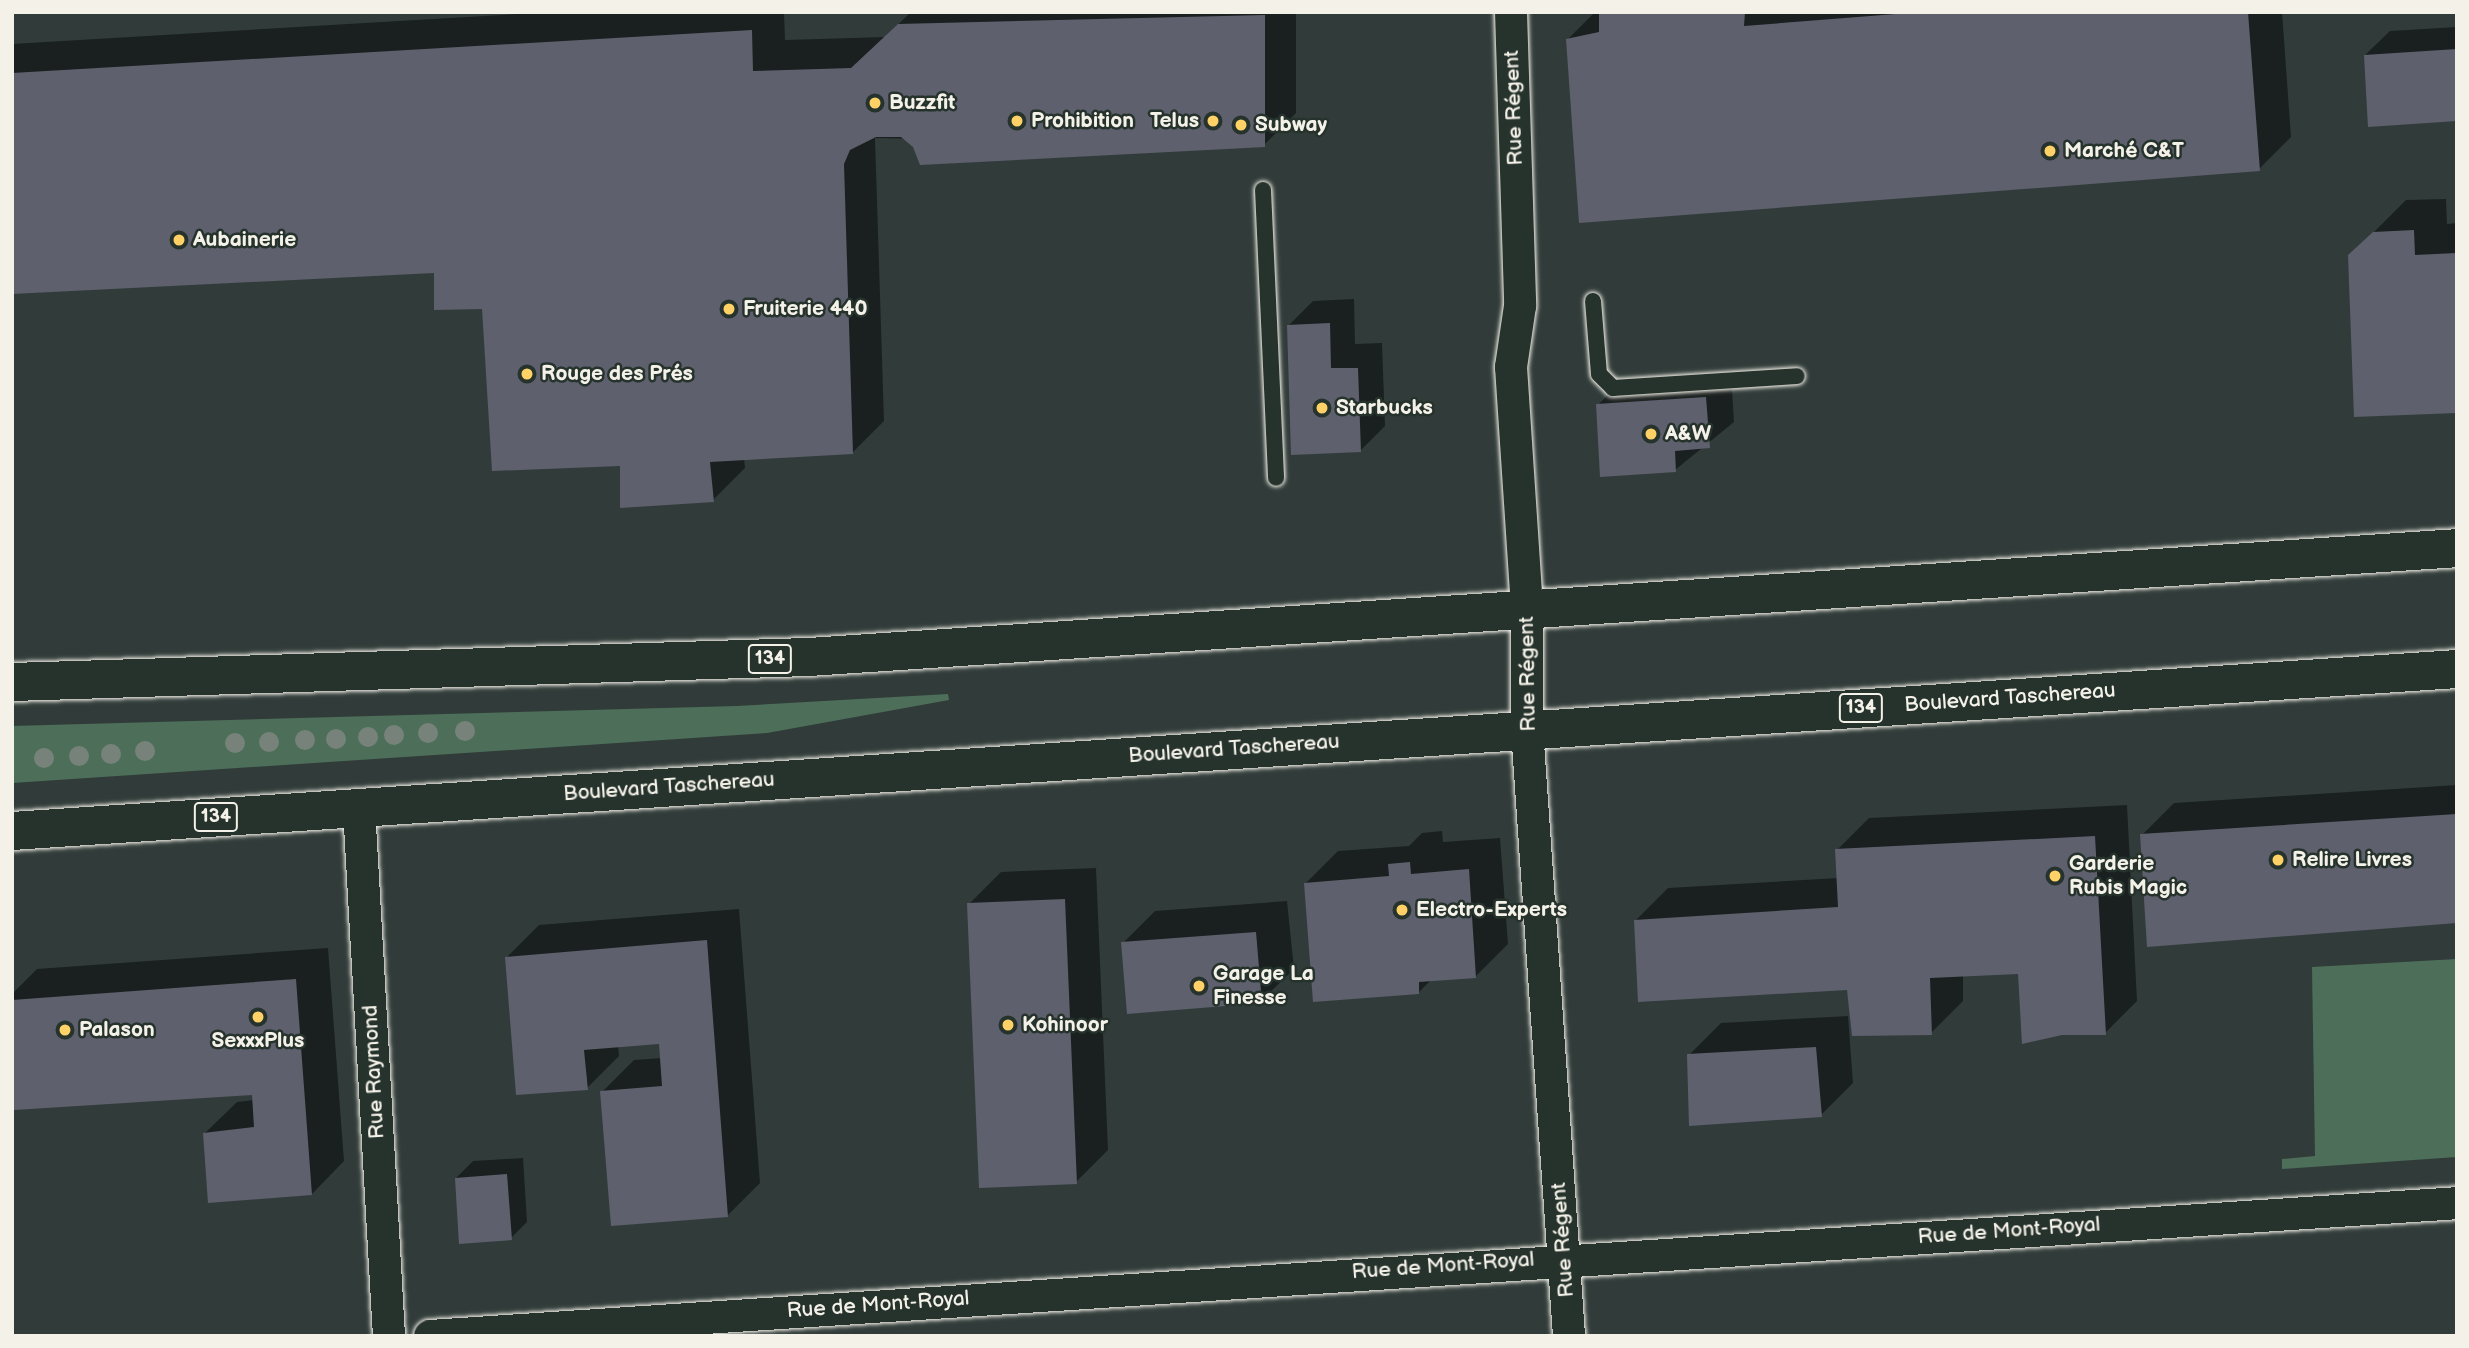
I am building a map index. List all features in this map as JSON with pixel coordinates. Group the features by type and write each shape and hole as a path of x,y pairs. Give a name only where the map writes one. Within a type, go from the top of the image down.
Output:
{"main road":[{"name":"134","path":"12,682 796,658 2457,548"},
{"name":"Boulevard Taschereau","path":"12,831 2457,669"}],"street":[{"name":"Rue Régent","path":"1511,12 1520,306 1511,367 1527,610 1527,729 1569,1336"},
{"name":"Rue Raymond","path":"359,808 389,1336"},
{"name":"Rue de Mont-Royal","path":"430,1336 1564,1258 2457,1203"}],"lane":[{"path":"1264,190 1276,478"},
{"path":"1593,301 1599,374 1613,388 1797,376"}],"green space":[{"path":"948,694 949,700 767,733 12,783 12,726 737,706"},
{"path":"2457,959 2457,1157 2282,1169 2282,1159 2315,1156 2312,967"}],"building":[{"path":"1599,12 1745,12 1744,26 1921,12 2248,12 2260,171 1579,223 1566,39 1599,32"},
{"path":"1265,15 1265,147 920,165 913,147 901,137 876,137 850,150 844,164 853,454 710,462 714,502 620,508 620,466 492,471 482,309 434,310 434,273 12,294 12,73 752,30 753,71 851,68 898,24"},
{"path":"2457,49 2457,121 2368,127 2364,55"},
{"path":"2414,230 2415,255 2457,253 2457,413 2354,417 2348,255 2373,232"},
{"path":"1330,323 1331,368 1358,368 1361,452 1291,455 1287,325"},
{"path":"1706,397 1710,448 1675,451 1676,472 1600,477 1596,404"},
{"path":"2457,814 2457,923 2147,947 2140,834"},
{"path":"2095,836 2106,1035 2062,1035 2022,1044 2018,974 1930,978 1932,1035 1852,1036 1847,990 1638,1002 1634,920 1838,907 1835,849"},
{"path":"1410,862 1411,874 1469,869 1476,978 1419,982 1419,994 1313,1002 1304,883 1389,876 1388,864"},
{"path":"1065,899 1077,1184 979,1188 967,903"},
{"path":"1256,932 1262,1003 1127,1014 1121,942"},
{"path":"707,940 728,1217 611,1226 600,1091 662,1086 659,1044 584,1050 588,1090 516,1095 505,957"},
{"path":"296,979 312,1195 208,1203 203,1133 254,1127 252,1095 14,1110 12,1000"},
{"path":"1816,1047 1822,1117 1689,1126 1687,1054"},
{"path":"507,1174 512,1240 459,1244 455,1178"}],"place":[{"name":"Buzzfit","path":"875,103"},
{"name":"Prohibition","path":"1017,121"},
{"name":"Telus","path":"1213,121"},
{"name":"Subway","path":"1241,125"},
{"name":"Marché C&T","path":"2050,151"},
{"name":"Aubainerie","path":"179,240"},
{"name":"Fruiterie 440","path":"729,309"},
{"name":"Rouge des Prés","path":"527,374"},
{"name":"Starbucks","path":"1322,408"},
{"name":"A&W","path":"1651,434"},
{"name":"Relire Livres","path":"2278,860"},
{"name":"Garderie Rubis Magic","path":"2055,876"},
{"name":"Electro-Experts","path":"1402,910"},
{"name":"Garage La Finesse","path":"1199,986"},
{"name":"SexxxPlus","path":"258,1017"},
{"name":"Kohinoor","path":"1008,1025"},
{"name":"Palason","path":"65,1030"}]}
